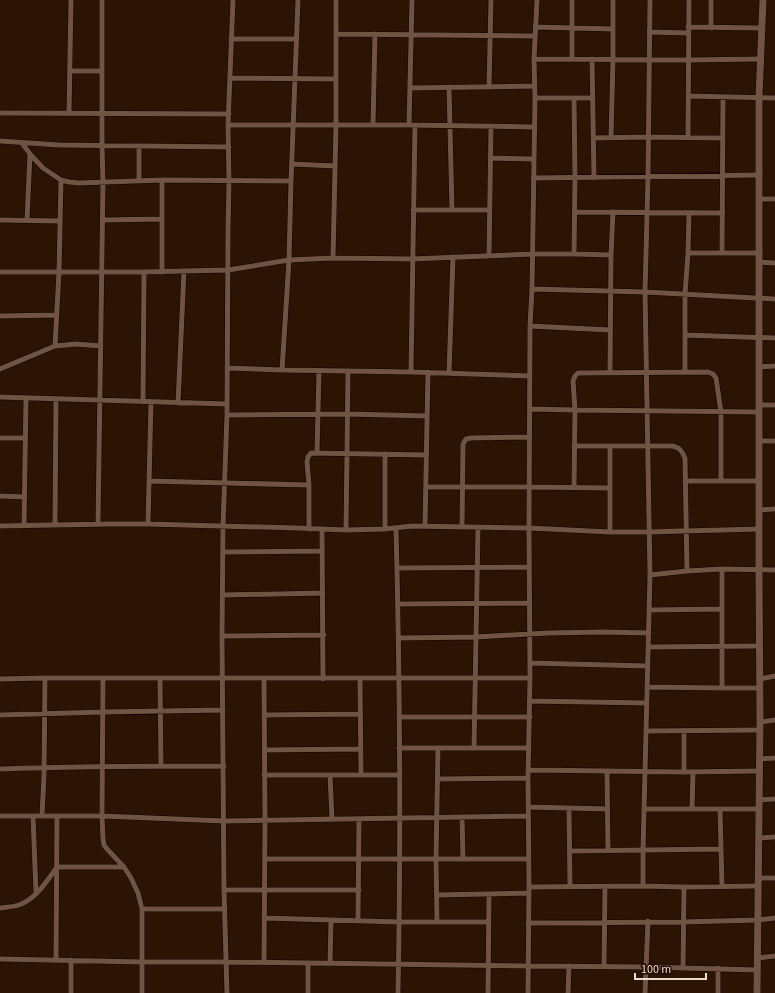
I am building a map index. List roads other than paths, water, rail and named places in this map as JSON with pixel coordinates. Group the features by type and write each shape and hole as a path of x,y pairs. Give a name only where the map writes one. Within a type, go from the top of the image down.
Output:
{"street":[{"path":"69,113 71,0"},
{"path":"98,524 103,220 102,0"},
{"path":"227,993 224,890 222,595 227,415 228,125 233,0"},
{"path":"282,370 289,260 298,0"},
{"path":"333,258 336,125 336,0"},
{"path":"409,125 412,0"},
{"path":"488,86 491,0"},
{"path":"528,993 530,326 533,254 534,59 537,0"},
{"path":"572,0 572,59"},
{"path":"611,138 613,0"},
{"path":"643,886 650,575 648,532 645,292 650,0"},
{"path":"688,137 689,0"},
{"path":"710,0 711,28"},
{"path":"757,993 760,838 759,199 761,58 764,0"},
{"path":"535,27 613,29"},
{"path":"649,32 711,28 762,28"},
{"path":"336,34 535,36"},
{"path":"373,125 375,34"},
{"path":"232,39 297,40"},
{"path":"534,59 688,60 761,58"},
{"path":"592,59 594,178"},
{"path":"70,71 102,71"},
{"path":"230,78 336,79"},
{"path":"410,88 535,86"},
{"path":"449,87 452,210"},
{"path":"688,96 775,98"},
{"path":"722,253 723,97"},
{"path":"535,98 593,98"},
{"path":"574,98 574,254"},
{"path":"0,113 229,114"},
{"path":"228,125 450,125 534,127"},
{"path":"411,372 415,125"},
{"path":"489,256 491,126"},
{"path":"593,138 723,138"},
{"path":"0,141 59,145 229,147"},
{"path":"22,143 43,168 61,180 69,182 79,183 162,180 291,181"},
{"path":"139,146 139,181"},
{"path":"27,220 30,154"},
{"path":"490,158 533,158"},
{"path":"292,164 335,166"},
{"path":"533,178 760,175"},
{"path":"55,346 59,272 61,180"},
{"path":"162,180 162,272"},
{"path":"759,199 775,199"},
{"path":"414,210 489,210"},
{"path":"574,212 723,213"},
{"path":"610,373 613,212"},
{"path":"685,371 685,294 689,213"},
{"path":"103,220 162,219"},
{"path":"0,220 60,220"},
{"path":"688,253 760,253"},
{"path":"0,272 162,272 228,270 289,260 333,258 412,259 533,254 611,255"},
{"path":"449,373 454,257"},
{"path":"760,262 775,263"},
{"path":"178,403 184,271"},
{"path":"143,402 144,272"},
{"path":"532,289 645,292 775,299"},
{"path":"0,316 57,315"},
{"path":"530,326 610,330"},
{"path":"685,335 775,338"},
{"path":"0,369 55,346 76,344 101,346"},
{"path":"759,367 775,366"},
{"path":"227,368 428,372 530,376"},
{"path":"317,453 320,371"},
{"path":"346,530 348,371"},
{"path":"574,488 573,381 574,376 578,373 646,373 685,371 708,372 713,374 716,378 721,412 721,481"},
{"path":"425,526 428,372"},
{"path":"0,397 227,404"},
{"path":"24,526 26,398"},
{"path":"55,525 56,399"},
{"path":"148,524 151,402"},
{"path":"530,409 721,412 775,405"},
{"path":"227,415 348,414 427,416"},
{"path":"462,527 463,444 466,439 530,437"},
{"path":"0,438 25,438"},
{"path":"759,441 775,441"},
{"path":"574,446 673,446 679,447 682,450 684,458 685,481 687,571"},
{"path":"610,446 610,532"},
{"path":"309,528 308,457 310,453 427,454"},
{"path":"385,454 385,529"},
{"path":"685,481 759,481"},
{"path":"149,482 309,485"},
{"path":"426,487 610,488"},
{"path":"0,496 25,496"},
{"path":"759,510 775,509"},
{"path":"0,526 148,524 346,530 425,526 529,528 610,532 759,529"},
{"path":"474,748 478,527"},
{"path":"396,528 399,638 398,993"},
{"path":"322,529 324,635 323,679"},
{"path":"223,552 322,551"},
{"path":"397,568 529,567"},
{"path":"650,575 722,569 775,570"},
{"path":"722,569 722,688"},
{"path":"222,595 323,593"},
{"path":"398,604 530,603"},
{"path":"649,610 722,609"},
{"path":"399,638 476,637 548,633 649,633"},
{"path":"222,636 324,635"},
{"path":"648,647 760,646"},
{"path":"530,663 648,666"},
{"path":"760,678 775,676"},
{"path":"42,816 45,678"},
{"path":"103,678 102,816 104,844 124,867 138,893 142,909 142,993"},
{"path":"160,678 161,766"},
{"path":"0,679 530,678"},
{"path":"264,679 264,963"},
{"path":"360,679 361,774"},
{"path":"647,688 760,688"},
{"path":"530,701 647,702"},
{"path":"0,715 223,710"},
{"path":"264,715 360,714"},
{"path":"399,717 530,717"},
{"path":"760,722 775,720"},
{"path":"646,731 760,730"},
{"path":"684,731 684,772"},
{"path":"399,748 529,748"},
{"path":"437,922 436,859 438,748"},
{"path":"264,750 360,749"},
{"path":"760,759 775,758"},
{"path":"0,769 103,766 224,766"},
{"path":"529,770 684,772 760,771"},
{"path":"607,771 608,850"},
{"path":"692,809 693,772"},
{"path":"330,774 332,819"},
{"path":"264,775 399,775"},
{"path":"437,779 528,778"},
{"path":"760,800 775,799"},
{"path":"528,808 608,809"},
{"path":"568,808 570,886"},
{"path":"720,809 722,886"},
{"path":"644,810 759,809"},
{"path":"0,816 102,816 224,821 528,816"},
{"path":"33,816 36,893"},
{"path":"56,960 57,816"},
{"path":"462,817 463,859"},
{"path":"358,920 359,819"},
{"path":"760,838 775,837"},
{"path":"569,851 721,848"},
{"path":"265,859 528,859"},
{"path":"0,908 19,905 29,899 57,868 124,867"},
{"path":"529,887 722,886 758,882 775,878"},
{"path":"604,967 605,887"},
{"path":"683,968 684,887"},
{"path":"224,890 359,890"},
{"path":"437,894 529,893"},
{"path":"488,993 489,894"},
{"path":"142,909 225,909"},
{"path":"265,918 398,922 488,922"},
{"path":"528,923 683,922 758,920 775,918"},
{"path":"330,964 331,920"},
{"path":"645,993 648,922"},
{"path":"757,958 775,956"},
{"path":"0,959 142,962 718,968 757,970"},
{"path":"71,960 71,993"},
{"path":"308,963 308,993"},
{"path":"568,966 568,993"},
{"path":"718,968 718,993"}]}
